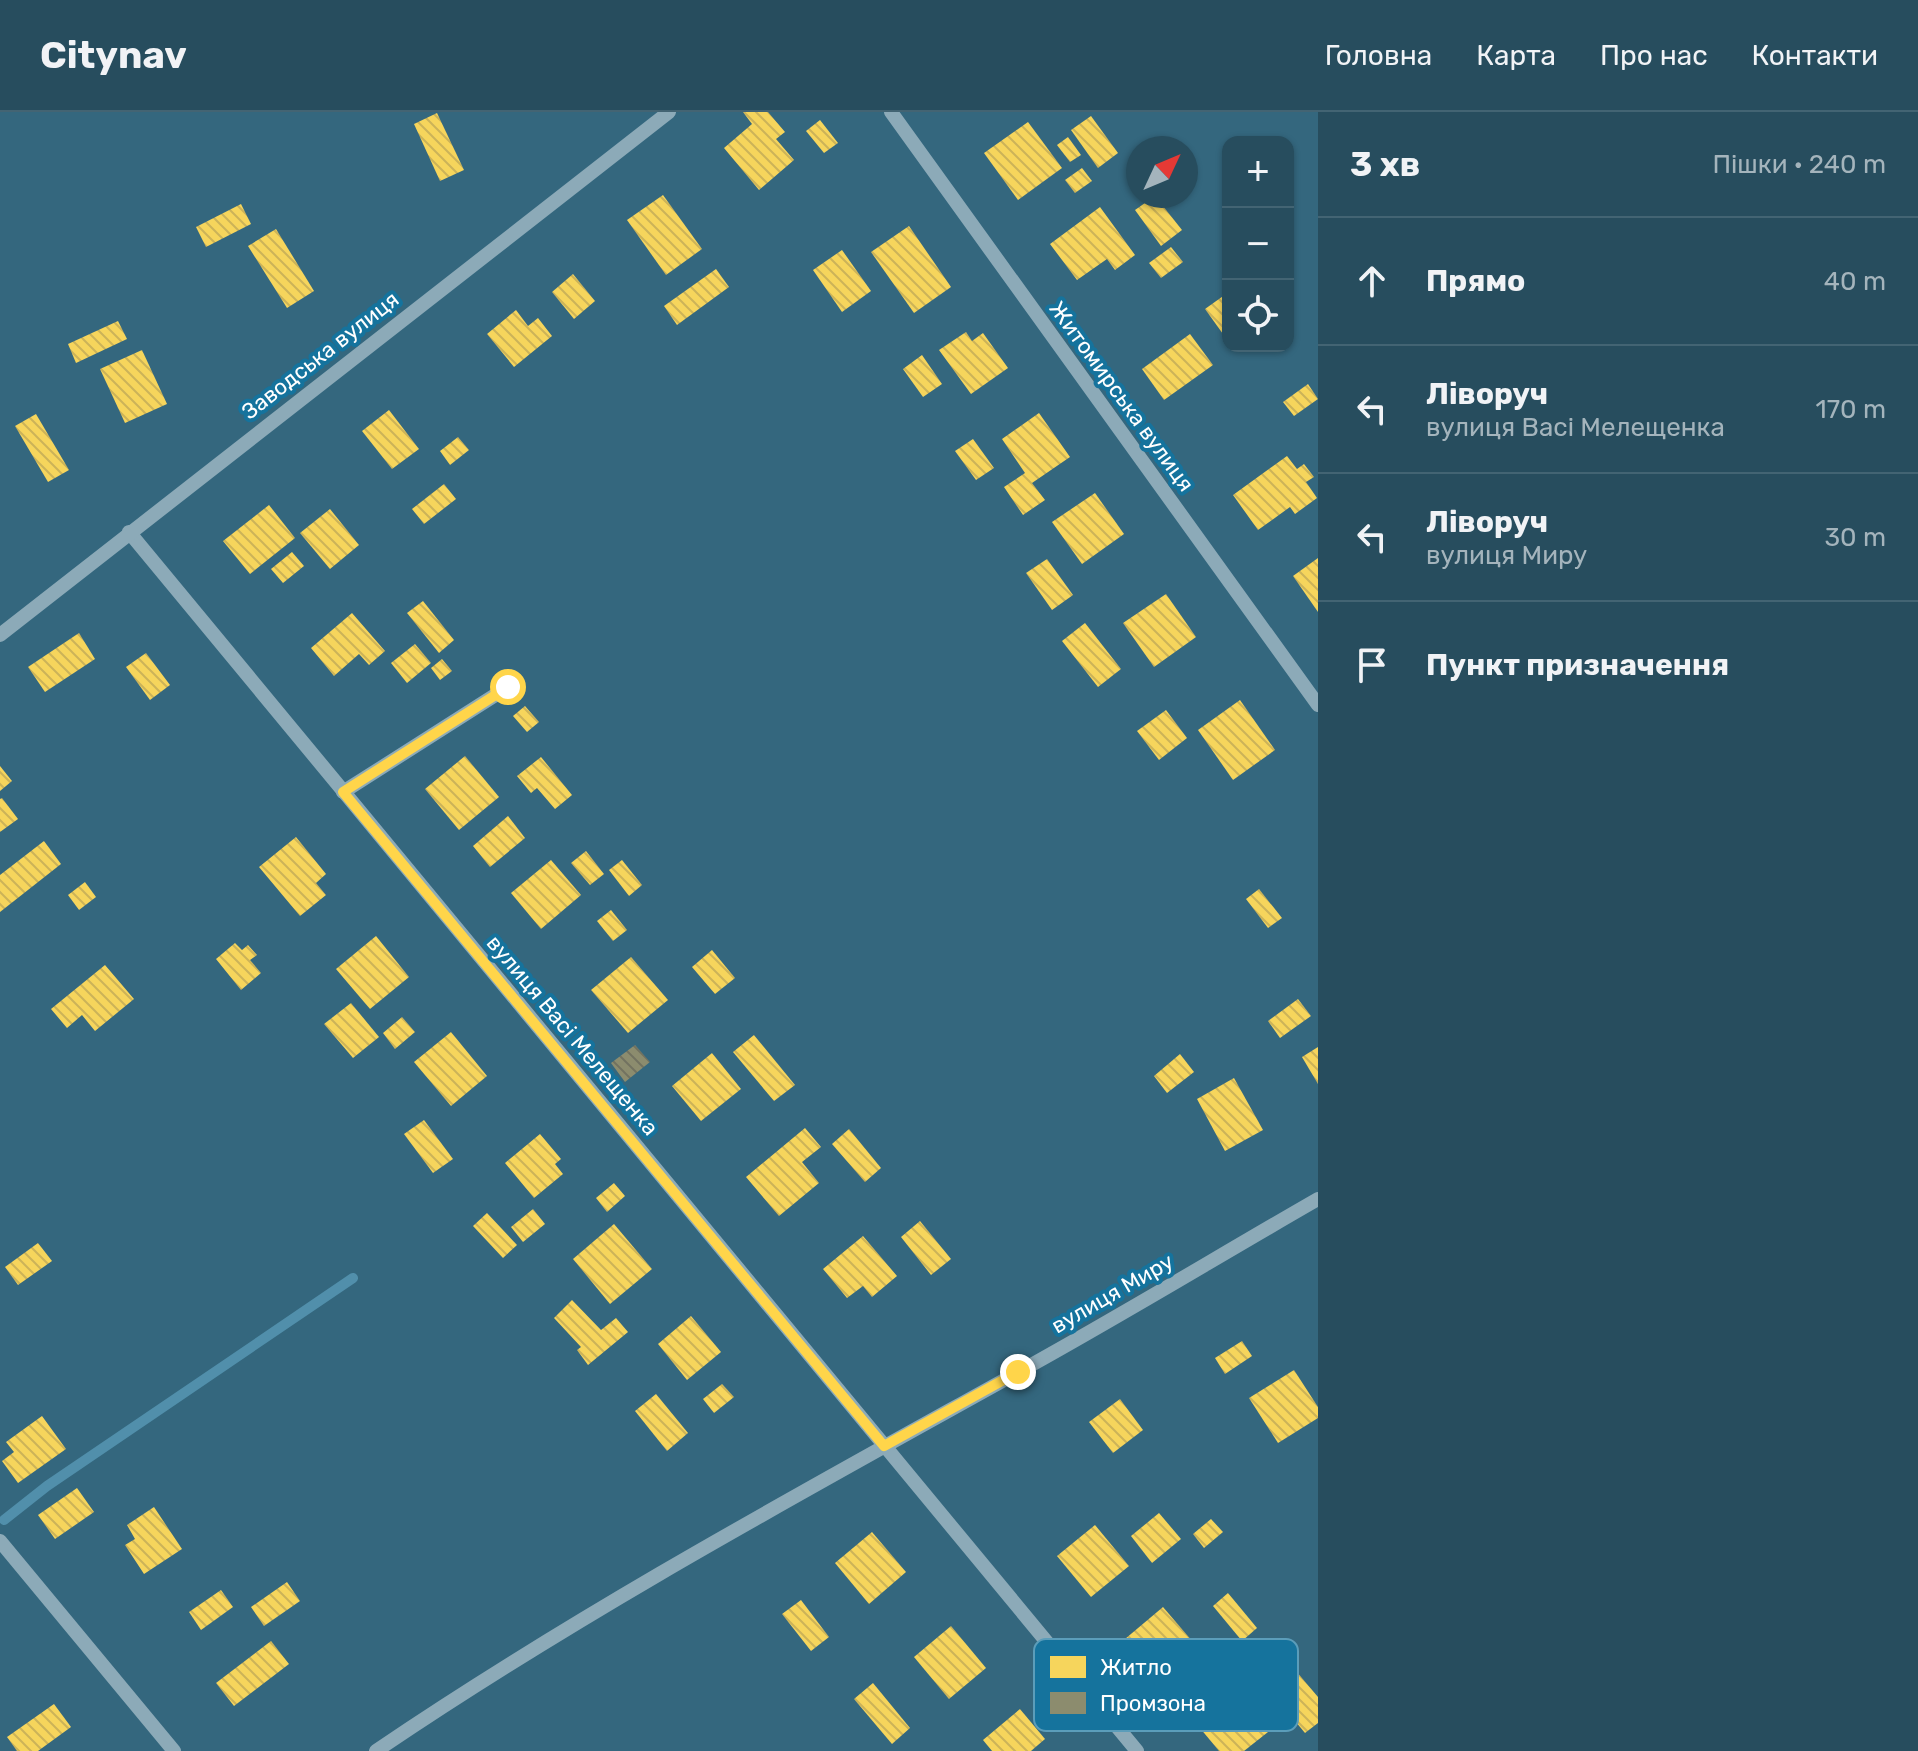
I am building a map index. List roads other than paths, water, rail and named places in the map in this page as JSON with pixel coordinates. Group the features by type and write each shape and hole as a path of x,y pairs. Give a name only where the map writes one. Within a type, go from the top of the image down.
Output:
{"street":[{"name":"Заводська вулиця","path":"0,635 669,112"},
{"name":"Житомирська вулиця","path":"891,112 1318,705"},
{"name":"вулиця Васі Мелещенка","path":"129,532 1044,1639"},
{"path":"343,792 508,687"},
{"name":"вулиця Миру","path":"376,1751 485,1678 586,1616 1318,1199"},
{"path":"0,1541 174,1751"},
{"name":"вулиця Васі Мелещенка","path":"1120,1731 1137,1751"}],"waterway":[{"path":"4,1520 47,1486 353,1278"}]}
